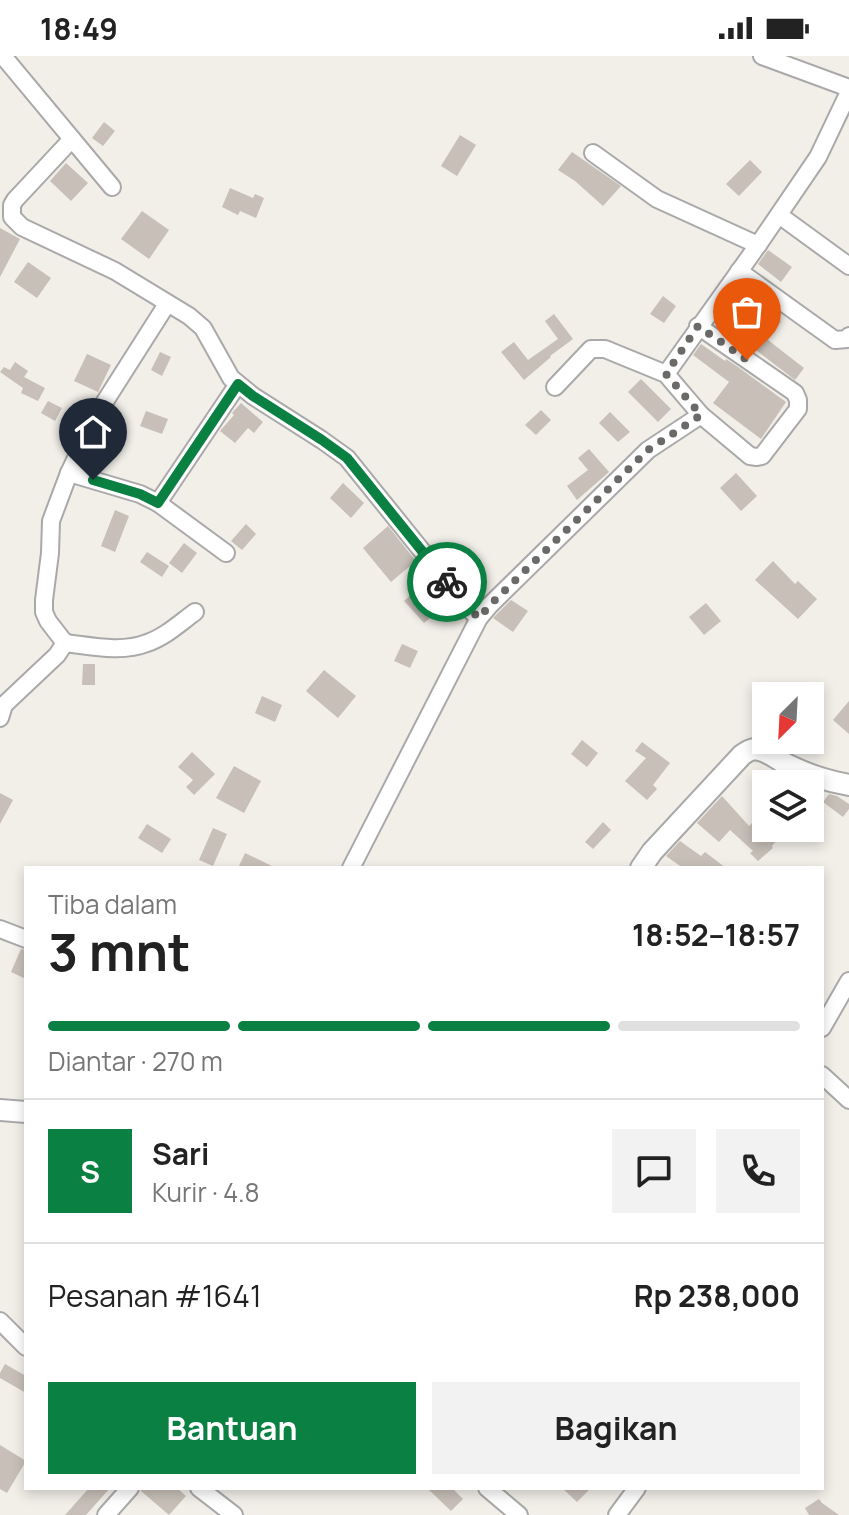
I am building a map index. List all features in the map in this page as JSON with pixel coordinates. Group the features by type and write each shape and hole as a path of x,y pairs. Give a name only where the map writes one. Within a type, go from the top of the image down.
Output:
{"street":[{"path":"3,56 112,187"},
{"path":"666,374 818,157 849,90 764,56"},
{"path":"72,139 15,200 12,217 22,227 115,271 189,316 203,328 231,378 347,458 479,618"},
{"path":"593,153 657,199 758,245"},
{"path":"779,215 849,266"},
{"path":"739,271 835,340 842,341 849,336"},
{"path":"167,304 97,414 69,473 50,529 44,612 65,643 116,648 148,643 195,612"},
{"path":"555,387 591,349 605,349 666,374 701,415 750,456 762,456 798,409 795,393 698,326"},
{"path":"158,503 238,384"},
{"path":"352,866 479,618 648,450 701,415"},
{"path":"69,473 140,494 158,503 226,553"},
{"path":"1,709 57,655 65,643"},
{"path":"642,866 749,750 768,753 811,777 849,785"},
{"path":"0,929 24,938"},
{"path":"824,1025 849,981"},
{"path":"824,1077 849,1100"},
{"path":"0,1110 24,1112"},
{"path":"0,1321 24,1345"},
{"path":"106,1515 128,1490"},
{"path":"202,1490 234,1515"},
{"path":"489,1490 519,1515"},
{"path":"617,1515 636,1490"}],"building":[{"path":"104,122 115,131 103,146 92,138"},
{"path":"460,135 476,145 457,176 441,166"},
{"path":"572,152 621,186 603,206 558,170"},
{"path":"750,160 762,172 739,196 726,184"},
{"path":"66,163 88,183 71,201 50,181"},
{"path":"230,188 253,198 255,194 264,198 256,218 240,211 238,215 222,207"},
{"path":"142,211 169,230 149,259 121,239"},
{"path":"0,228 20,239 0,277"},
{"path":"768,250 792,267 781,282 758,264"},
{"path":"28,262 51,278 37,298 14,282"},
{"path":"747,292 781,321 768,340 804,368 795,380 722,324"},
{"path":"663,296 676,306 664,323 650,314"},
{"path":"554,314 573,339 524,380 501,352 514,342 528,360 558,339 545,321"},
{"path":"701,344 786,402 761,439 713,403 729,382 693,355"},
{"path":"160,352 171,357 162,376 151,370"},
{"path":"87,354 111,365 98,392 74,381"},
{"path":"15,362 28,371 24,377 45,388 38,401 21,393 23,388 0,372 4,367 10,370"},
{"path":"641,379 671,409 658,422 628,392"},
{"path":"48,401 62,408 55,421 41,413"},
{"path":"241,403 263,422 254,433 248,428 235,443 220,431"},
{"path":"541,410 551,420 536,435 525,425"},
{"path":"146,411 168,419 162,434 140,426"},
{"path":"610,412 630,432 618,442 599,423"},
{"path":"589,449 609,472 577,500 567,486 588,470 578,458"},
{"path":"736,473 757,496 741,511 720,488"},
{"path":"343,483 364,503 351,518 330,498"},
{"path":"115,510 129,516 115,552 101,546"},
{"path":"246,524 256,534 242,550 231,541"},
{"path":"388,526 416,561 391,582 363,548"},
{"path":"184,543 197,553 182,573 169,563"},
{"path":"147,552 169,566 162,577 140,562"},
{"path":"773,561 795,584 798,581 817,599 798,619 755,580"},
{"path":"430,578 449,602 424,623 404,601"},
{"path":"511,600 528,611 513,632 493,618"},
{"path":"706,603 721,621 704,635 689,617"},
{"path":"402,644 418,651 410,668 394,661"},
{"path":"83,664 95,664 95,685 82,685"},
{"path":"324,670 356,696 338,718 306,691"},
{"path":"262,696 282,705 275,722 255,713"},
{"path":"849,701 849,734 833,720"},
{"path":"582,740 598,753 587,767 571,754"},
{"path":"642,742 670,763 653,785 657,789 647,800 625,781 646,758 635,751"},
{"path":"192,752 215,774 194,795 186,787 193,780 178,767"},
{"path":"234,766 261,781 244,813 216,798"},
{"path":"0,793 13,800 0,824"},
{"path":"829,794 837,796 849,804 849,809 843,817 824,801"},
{"path":"722,796 749,826 752,823 752,842 775,842 758,861 750,853 753,851 730,830 719,842 697,823"},
{"path":"603,822 611,830 593,849 585,842"},
{"path":"147,824 171,839 162,853 138,838"},
{"path":"213,828 227,834 213,866 199,860"},
{"path":"680,841 701,856 705,852 723,866 680,866 666,856"},
{"path":"245,853 272,866 239,866"},
{"path":"21,949 24,950 24,978 11,972"},
{"path":"5,1364 24,1375 24,1392 0,1378"},
{"path":"0,1445 24,1460 24,1464 7,1493 0,1489"},
{"path":"87,1490 108,1490 86,1515 65,1515"},
{"path":"179,1490 186,1496 169,1515 141,1491"},
{"path":"429,1490 454,1490 463,1499 451,1511"},
{"path":"564,1490 589,1490 577,1502"},
{"path":"819,1499 839,1515 809,1515 805,1508"}],"way so far":[{"path":"447,582 479,618 648,450 701,415 666,374 698,326 747,360"}],"route":[{"path":"93,480 140,494 158,503 238,384 347,458 447,582"}]}
